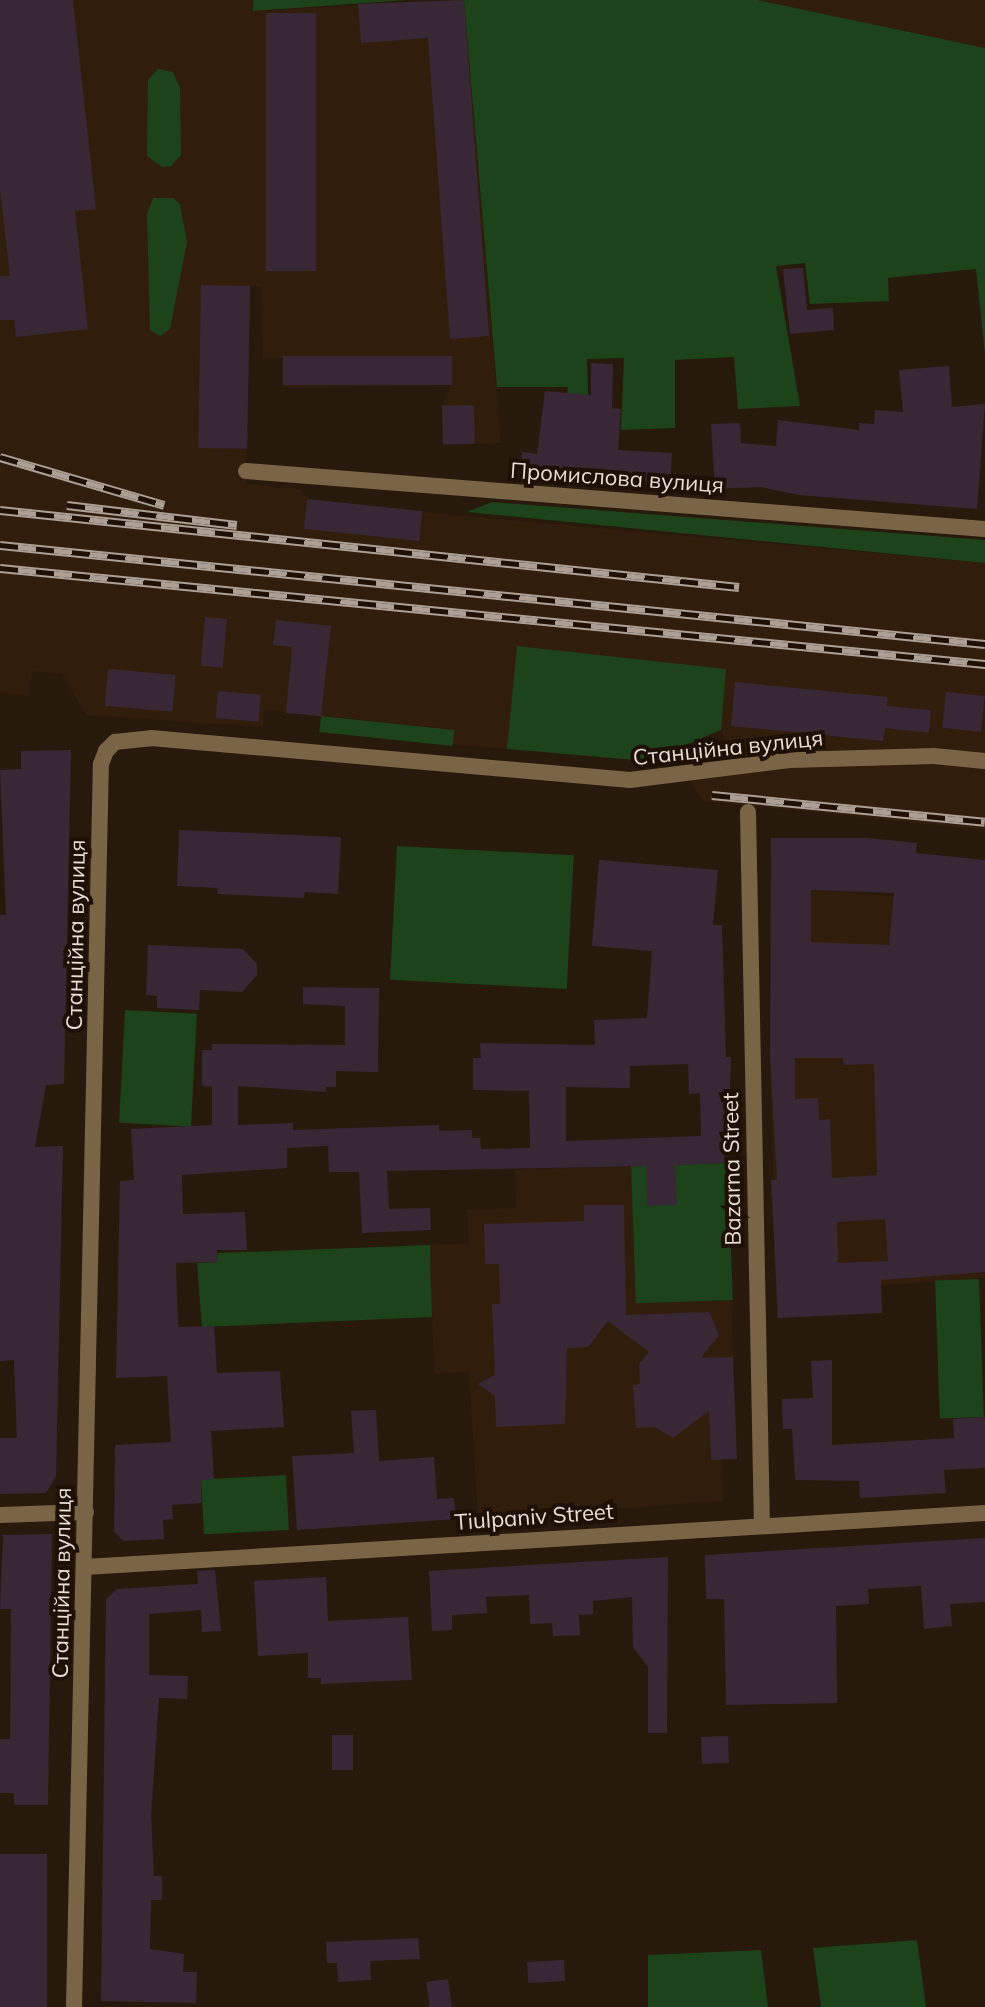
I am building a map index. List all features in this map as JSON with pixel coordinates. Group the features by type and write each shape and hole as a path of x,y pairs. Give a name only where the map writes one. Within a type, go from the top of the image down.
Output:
{"street":[{"name":"Промислова вулиця","path":"246,471 985,529"},
{"name":"Станційна вулиця","path":"74,2007 101,764 115,742 151,738 609,780 653,780 813,759 985,761"},
{"name":"Bazarna Street","path":"748,812 762,1525"},
{"path":"0,1515 86,1512"},
{"name":"Tiulpaniv Street","path":"85,1567 985,1513"}],"shaded area":[{"path":"0,0 253,0 254,11 464,0 501,443 443,444 442,406 451,385 284,387 283,358 263,358 261,287 250,286 246,484 300,489 308,499 422,512 985,563 985,830 703,801 690,781 739,772 721,730 647,761 452,744 453,729 265,710 263,727 86,715 62,674 32,671 29,696 0,693"},
{"path":"757,0 985,0 985,48 865,23"},
{"path":"811,890 985,903 985,1278 881,1285 882,1313 777,1318 770,1064 795,1063 796,944 811,943"},
{"path":"728,1163 733,1357 707,1359 711,1459 722,1460 723,1501 478,1518 469,1372 434,1374 430,1245 469,1244 467,1210 516,1208 515,1170"}],"green space":[{"path":"253,0 407,0 253,11"},
{"path":"464,0 757,0 985,48 985,354 976,269 888,278 889,301 810,304 805,263 776,266 800,406 738,409 734,357 675,360 675,428 621,430 624,358 587,359 588,397 567,397 568,387 497,387"},
{"path":"158,69 173,72 180,88 181,155 171,166 162,167 147,156 148,80"},
{"path":"153,198 173,198 180,204 187,242 170,329 160,336 150,330 147,214"},
{"path":"492,502 985,540 985,563 467,512"},
{"path":"517,646 726,669 721,730 647,761 507,749"},
{"path":"321,716 454,730 453,746 319,732"},
{"path":"397,846 574,855 567,989 390,980"},
{"path":"125,1010 197,1014 191,1127 119,1123"},
{"path":"728,1163 733,1300 636,1303 631,1166"},
{"path":"430,1245 432,1317 202,1327 197,1263 217,1262 218,1253"},
{"path":"979,1279 984,1417 940,1418 935,1281"},
{"path":"286,1475 289,1530 204,1534 201,1479"},
{"path":"917,1940 926,2007 821,2007 813,1948"},
{"path":"761,1950 768,2007 648,2007 648,1955"}],"building":[{"path":"0,0 73,0 96,209 75,211 88,329 16,337 14,320 0,320 0,276 10,276 0,189"},
{"path":"464,0 489,336 450,339 428,38 361,43 358,4"},
{"path":"266,13 316,13 316,271 266,271"},
{"path":"803,268 807,310 833,308 834,330 790,334 783,269"},
{"path":"201,285 250,286 247,449 198,448"},
{"path":"283,356 452,356 452,385 283,385"},
{"path":"591,363 613,364 612,408 621,409 618,450 672,453 670,484 520,471 522,452 537,454 545,391 591,395"},
{"path":"949,366 952,407 985,404 977,509 799,495 761,487 715,489 711,424 740,423 741,443 776,446 778,420 859,430 859,423 874,424 875,410 903,412 899,370"},
{"path":"474,405 475,444 443,445 442,406"},
{"path":"307,499 422,511 419,541 304,529"},
{"path":"205,617 227,619 223,668 201,666"},
{"path":"276,620 331,626 321,716 286,713 292,647 273,645"},
{"path":"108,669 176,675 173,712 105,706"},
{"path":"735,682 888,697 887,706 931,710 929,733 885,728 883,741 731,726"},
{"path":"218,691 261,695 258,722 216,718"},
{"path":"946,692 985,696 981,732 942,728"},
{"path":"71,750 64,1084 46,1085 35,1147 63,1146 56,1476 46,1493 0,1494 0,1438 17,1438 14,1360 0,1361 0,915 6,915 0,770 21,769 21,751"},
{"path":"179,830 341,837 338,894 305,892 304,898 217,894 218,888 177,886"},
{"path":"771,838 868,838 917,843 916,853 985,860 985,1272 881,1280 882,1313 778,1318 771,1180 777,1180 770,1057","holes":["811,890 894,893 889,945 811,942","795,1058 843,1058 844,1065 874,1064 877,1175 832,1178 830,1119 819,1120 818,1098 795,1099","885,1219 888,1261 838,1263 837,1222"]},
{"path":"599,860 718,870 713,925 722,925 726,1057 731,1057 728,1163 675,1165 677,1205 647,1206 646,1166 387,1171 389,1209 430,1208 431,1230 362,1233 359,1172 329,1172 328,1146 287,1148 287,1168 182,1175 183,1214 245,1212 247,1250 217,1250 218,1262 176,1263 178,1327 214,1326 217,1373 280,1371 284,1427 211,1431 214,1479 201,1480 202,1503 172,1505 173,1519 163,1520 164,1539 124,1541 114,1532 115,1445 171,1442 167,1376 116,1378 120,1181 134,1180 131,1129 212,1125 212,1087 202,1086 202,1050 212,1050 212,1044 345,1045 345,1006 303,1004 303,987 379,988 378,1072 336,1071 336,1087 326,1087 326,1092 238,1086 238,1125 293,1123 293,1130 439,1125 439,1131 472,1130 472,1138 480,1138 481,1149 530,1148 529,1091 473,1090 473,1058 481,1058 480,1043 595,1045 594,1020 647,1018 652,951 592,946","holes":["688,1064 689,1094 700,1093 701,1136 566,1141 566,1087 630,1088 630,1066"]},
{"path":"148,945 243,949 257,964 257,975 242,992 200,990 199,1010 157,1008 157,996 146,995"},
{"path":"584,1205 624,1205 626,1315 709,1312 719,1335 701,1358 733,1357 737,1459 711,1460 709,1411 673,1438 655,1427 636,1428 633,1385 640,1384 639,1364 649,1352 608,1321 588,1347 567,1348 565,1424 496,1427 495,1396 478,1384 495,1375 492,1304 500,1304 499,1264 485,1264 484,1224 584,1221"},
{"path":"832,1360 832,1445 954,1438 953,1419 985,1417 985,1468 944,1470 946,1493 860,1498 859,1481 795,1480 792,1429 783,1429 782,1399 813,1398 811,1361"},
{"path":"376,1410 379,1461 434,1457 437,1499 454,1498 456,1519 297,1530 292,1456 354,1453 351,1411"},
{"path":"52,1534 48,1805 14,1805 14,1793 0,1793 0,1739 10,1739 11,1609 0,1609 3,1535"},
{"path":"985,1538 985,1602 950,1604 952,1626 924,1629 921,1586 868,1589 869,1604 836,1606 837,1703 726,1705 724,1599 706,1599 705,1555"},
{"path":"668,1557 667,1733 648,1733 648,1667 633,1647 632,1597 593,1601 593,1614 579,1615 580,1635 553,1636 552,1623 530,1624 529,1595 486,1597 487,1613 452,1615 452,1630 432,1631 429,1571"},
{"path":"215,1570 221,1631 202,1632 201,1610 149,1614 149,1675 188,1676 187,1699 159,1698 151,1815 154,1876 162,1876 162,1900 151,1900 150,1949 184,1954 183,1972 197,1972 196,2003 101,2001 106,1599 117,1589 198,1584 197,1571"},
{"path":"326,1577 328,1621 408,1617 412,1680 321,1684 321,1678 308,1678 308,1653 258,1656 254,1581"},
{"path":"332,1735 353,1735 353,1770 332,1770"},
{"path":"728,1736 729,1763 702,1764 701,1737"},
{"path":"0,1854 47,1854 47,2007 0,2007"},
{"path":"418,1938 420,1959 370,1961 371,1980 338,1982 337,1963 327,1963 326,1942"},
{"path":"564,1960 565,1981 528,1983 527,1962"},
{"path":"448,1979 452,2007 430,2007 426,1982"}],"railway":[{"path":"0,457 164,505"},
{"path":"67,505 237,525"},
{"path":"0,510 739,587"},
{"path":"0,545 985,644"},
{"path":"0,568 985,664"},
{"path":"712,795 985,822"}]}
